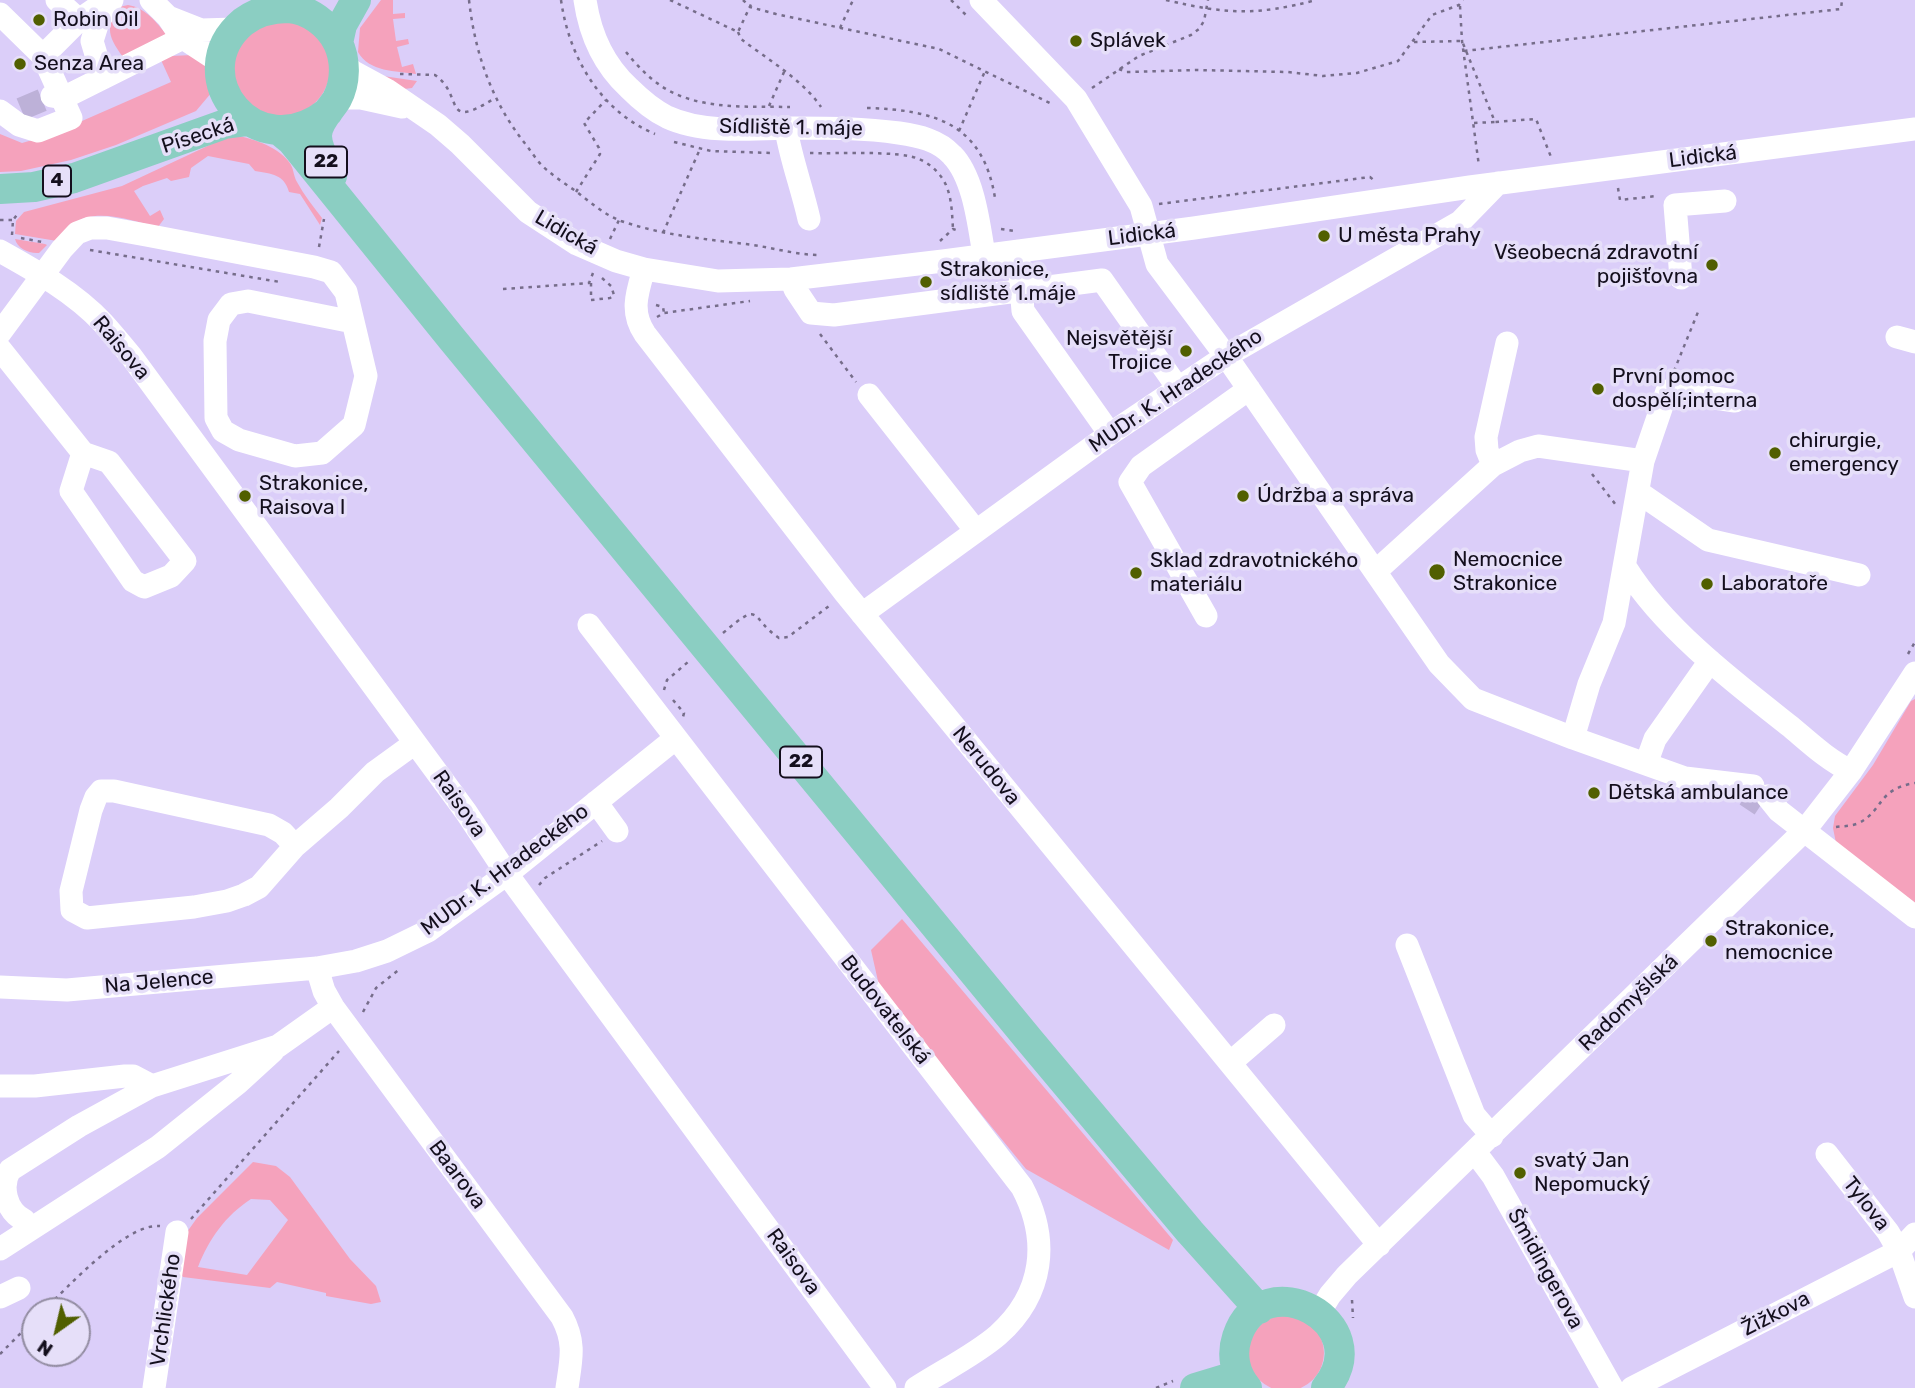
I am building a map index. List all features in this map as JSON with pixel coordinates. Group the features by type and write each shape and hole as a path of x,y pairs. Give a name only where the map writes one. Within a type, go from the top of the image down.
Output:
{"main road":[{"path":"310,15 328,9 339,0"},
{"path":"222,74 228,99 248,121 264,129 281,132 299,130 314,123 332,105 343,81 342,25 356,0"},
{"path":"235,29 251,16 270,9 291,8 322,22 341,53"},
{"name":"4","path":"222,74 225,45 235,29"},
{"name":"Písecká","path":"148,152 205,115 215,103 222,74"},
{"name":"22","path":"332,105 317,136 348,211"},
{"name":"Písecká","path":"3,221 34,187 74,178 225,124 248,121"},
{"name":"22","path":"281,132 292,141 1103,1129 1259,1309"},
{"path":"1188,1382 1242,1381 1234,1360 1234,1345 1239,1331 1259,1309 1271,1304 1296,1302 1320,1313 1333,1331 1339,1352 1337,1367 1326,1388"}],"street":[{"path":"57,0 79,20"},
{"path":"36,109 43,56 79,20 110,0"},
{"path":"103,78 92,41 98,22 110,0"},
{"path":"151,0 183,38 222,74"},
{"name":"Sídliště 1. máje","path":"585,0 587,18 598,47 616,76 643,102 668,118 733,130 863,128 934,141 953,155 967,178 985,255"},
{"path":"981,0 1076,99 1141,206 1157,264 1226,356 1439,664 1473,699 1685,778 1756,796 1915,917"},
{"path":"0,14 43,56"},
{"path":"168,17 201,30 235,29"},
{"path":"36,109 183,38"},
{"name":"Lidická","path":"341,53 352,72 387,90 460,144 528,212 577,244 593,265 644,269 718,281 791,279 985,255 1020,241 1100,240 1194,228 1489,178 1558,176 1915,129"},
{"name":"Lidická","path":"332,105 360,98 418,112"},
{"path":"786,129 809,219"},
{"name":"MUDr. K. Hradeckého","path":"862,614 1110,434 1226,356 1460,222 1489,178"},
{"path":"1681,278 1675,205 1725,201"},
{"name":"Raisova","path":"3,221 41,275 101,321 131,356 885,1388"},
{"path":"0,333 41,275 77,233 90,228 107,228 331,272 346,292 366,376 354,425 322,453 295,456 239,440 223,431 216,418 215,341 219,320 231,304 248,300 353,322"},
{"path":"1020,241 1023,311 1110,434"},
{"name":"Nerudova","path":"644,269 635,299 638,324 845,593 1379,1245"},
{"path":"791,279 811,313 834,315 1102,280 1178,388"},
{"path":"1493,465 1487,450 1486,437 1507,343"},
{"path":"0,349 83,453 109,462 185,561 171,576 144,587 133,581 71,491 83,453"},
{"path":"1206,616 1130,482 1141,466 1249,389"},
{"path":"1573,738 1589,684 1614,623 1626,568 1643,461 1667,391 1735,401"},
{"path":"869,395 975,531"},
{"path":"1376,571 1493,465 1520,451 1538,446 1643,461"},
{"path":"1638,492 1708,540 1859,575"},
{"path":"1626,568 1641,593 1710,661 1822,753 1851,771"},
{"name":"Budovatelská","path":"589,625 1022,1187 1030,1202 1040,1245 1038,1270 1030,1294 1015,1318 996,1337 916,1388"},
{"path":"1646,764 1655,739 1710,661"},
{"name":"Radomyšlská","path":"1320,1313 1346,1275 1805,831 1851,771 1914,676"},
{"name":"MUDr. K. Hradeckého","path":"317,968 356,961 406,943 428,931 507,874 676,738"},
{"path":"295,846 283,833 270,825 114,791 101,791 91,810 71,891 72,910 87,918 194,907 227,901 259,887 295,846 375,772 415,743"},
{"path":"596,802 617,831"},
{"path":"1407,945 1474,1115 1492,1136"},
{"name":"Na Jelence","path":"0,987 67,990 317,968"},
{"name":"Baarova","path":"317,968 324,991 333,1007 562,1317 570,1332 573,1349 567,1388"},
{"path":"0,1249 158,1147 238,1083 278,1046 333,1007"},
{"path":"1230,1063 1274,1025"},
{"path":"24,1220 6,1205 1,1187 5,1175 79,1126 152,1086 278,1046"},
{"path":"0,1236 143,1140 233,1072 252,1053"},
{"path":"0,1086 34,1086 133,1076 152,1086"},
{"name":"Šmidingerova","path":"1475,1152 1493,1176 1612,1388"},
{"name":"Tylova","path":"1827,1154 1888,1232 1899,1251 1915,1297"},
{"name":"Vrchlického","path":"154,1388 177,1232"},
{"name":"Žižkova","path":"1632,1388 1899,1251 1915,1234"}],"path":[{"path":"469,0 472,30 495,98 522,140 545,169 576,192 619,220 663,233 827,255"},
{"path":"670,0 738,32"},
{"path":"743,0 750,7 939,49 1053,105 1076,99 1139,56 1191,35 1199,29 1209,0"},
{"path":"753,0 738,32 740,39 784,72 821,107"},
{"path":"840,28 853,0"},
{"path":"1166,0 1207,10 1246,13 1316,0"},
{"path":"1463,0 1460,5 1462,41 1496,124"},
{"path":"1465,51 1841,9 1842,0"},
{"path":"1119,69 1126,72 1288,72 1323,76 1357,73 1398,61 1432,15 1460,5"},
{"path":"1414,41 1462,41"},
{"path":"1465,51 1474,123 1489,178"},
{"path":"959,131 985,71"},
{"path":"769,106 784,72"},
{"path":"391,74 435,75 440,78 456,107 463,113 477,109 495,98"},
{"path":"576,192 600,154 584,123 606,100"},
{"path":"1474,123 1496,124 1536,119 1558,176"},
{"path":"663,233 700,149"},
{"path":"1141,206 1370,177 1381,187"},
{"path":"1620,200 1661,196 1675,205"},
{"path":"593,265 611,286 614,295 610,298 591,300 590,280 593,265 619,220"},
{"path":"938,244 953,229 961,232 980,229 1020,241"},
{"path":"503,289 589,283 590,280"},
{"path":"655,320 664,313 751,301"},
{"path":"1667,391 1698,312"},
{"path":"811,313 810,321 869,395"},
{"path":"1575,451 1632,527"},
{"path":"742,617 752,614 760,617 774,635 779,638 788,637 845,593"},
{"path":"1836,828 1861,822 1887,793 1902,785 1915,783"},
{"path":"58,1297 101,1255 127,1238 154,1226 181,1231 338,1052 376,988 402,967"},
{"path":"1352,1292 1353,1326"},
{"path":"0,1354 21,1333"},
{"path":"1156,1388 1188,1382"}],"shaded area":[{"path":"381,0 393,0 393,14 405,13 405,18 393,19 396,41 408,39 409,44 397,47 402,67 413,64 416,74 376,67 363,59 358,52 360,28"},
{"path":"128,5 145,12 167,35 123,57 111,38 110,26 119,7"},
{"path":"282,20 300,24 316,34 326,50 330,68 326,86 316,102 300,112 282,116 264,112 248,102 238,86 234,68 238,50 248,34 264,24"},
{"path":"193,55 207,63 212,92 196,111 116,145 71,160 21,171 0,172 0,134 22,143 50,135 171,82 161,60 171,56"},
{"path":"383,76 417,81 412,88 404,89"},
{"path":"231,135 263,143 284,156 291,164 300,187 322,218 320,225 300,194 289,192 281,178 255,171 249,164 208,156 191,168 189,177 171,181 167,178 134,191 150,216 160,210 164,219 158,227 114,217 91,216 72,225 57,241 15,234 16,221 24,212 122,186"},
{"path":"15,239 47,245 39,253 31,253 21,248"},
{"path":"1915,699 1915,905 1836,843 1833,828 1835,816 1873,765 1911,701"},
{"path":"902,919 1173,1240 1169,1250 1026,1169 880,990 871,950"},
{"path":"253,1162 276,1166 290,1177 350,1259 376,1286 381,1302 371,1304 326,1296 326,1293 277,1282 270,1288 183,1277 179,1271 187,1232 197,1218","holes":["251,1199 270,1200 288,1220 247,1275 198,1267 207,1247 233,1213"]},
{"path":"1286,1315 1300,1318 1313,1326 1321,1339 1324,1353 1321,1367 1313,1380 1300,1388 1286,1391 1272,1388 1259,1380 1251,1367 1248,1353 1251,1339 1259,1326 1272,1318"}],"tunnel":[{"path":"21,109 52,96"},
{"path":"1746,795 1761,805"}],"place":[{"name":"Robin Oil","path":"39,20"},
{"name":"Splávek","path":"1076,41"},
{"name":"Senza Area","path":"20,64"},
{"name":"U města Prahy","path":"1324,236"},
{"name":"Všeobecná zdravotní pojišťovna","path":"1712,265"},
{"name":"Strakonice, sídliště 1.máje","path":"926,282"},
{"name":"Nejsvětější Trojice","path":"1186,351"},
{"name":"První pomoc dospělí;interna","path":"1598,389"},
{"name":"chirurgie, emergency","path":"1775,453"},
{"name":"Strakonice, Raisova I","path":"245,496"},
{"name":"Údržba a správa","path":"1243,496"},
{"name":"Nemocnice Strakonice","path":"1437,572"},
{"name":"Sklad zdravotnického materiálu","path":"1136,573"},
{"name":"Laboratoře","path":"1707,584"},
{"name":"Dětská ambulance","path":"1594,793"},
{"name":"Strakonice, nemocnice","path":"1711,941"},
{"name":"svatý Jan Nepomucký","path":"1520,1173"}]}
